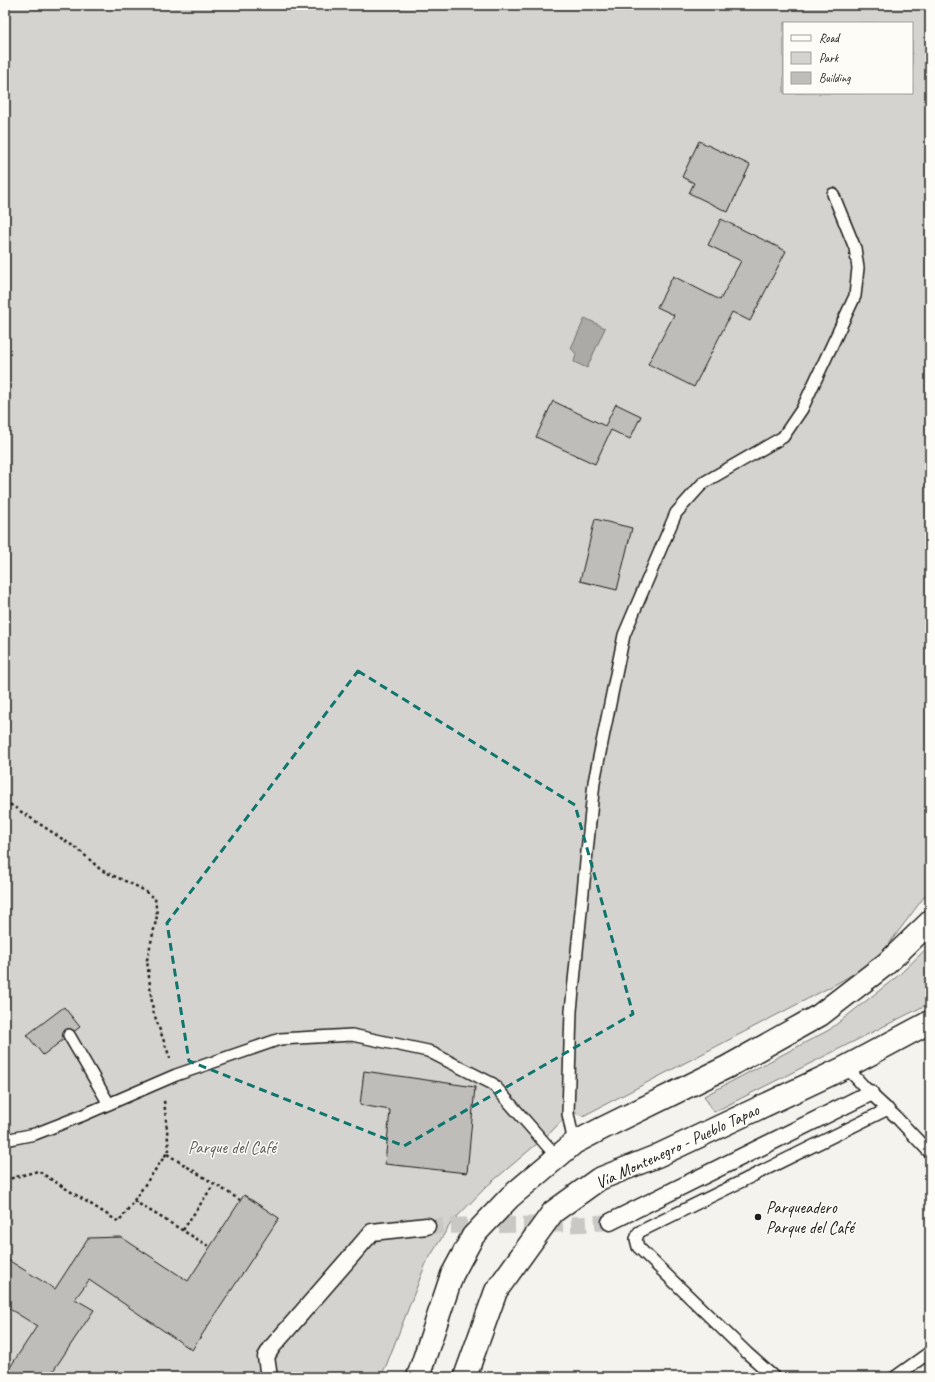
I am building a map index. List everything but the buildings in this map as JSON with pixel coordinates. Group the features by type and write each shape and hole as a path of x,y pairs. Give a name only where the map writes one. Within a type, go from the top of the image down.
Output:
{"main road":[{"path":"418,1377 452,1275 473,1236 510,1197 574,1143 727,1067 820,1015 886,964 930,922"},
{"name":"Vía Montenegro - Pueblo Tapao","path":"465,1377 496,1290 553,1212 600,1179 657,1156 846,1067 930,1022"}],"street":[{"path":"610,1222 870,1093"},
{"path":"269,1377 266,1357 272,1347 372,1232 427,1226"}],"lane":[{"path":"574,1143 568,1114 571,1010 594,782 624,635 676,514 703,483 783,438 802,409 855,296 858,268 855,248 833,194"},
{"path":"69,1035 110,1104"},
{"path":"5,1140 35,1134 110,1104 176,1075 280,1039 352,1035 428,1051 493,1084 557,1156"},
{"path":"846,1067 870,1093 888,1108 930,1153"},
{"path":"774,1377 747,1353 638,1247 636,1239 639,1232 888,1108"},
{"path":"895,1377 930,1352"}],"path":[{"path":"5,801 79,850 101,870 140,888 155,898 157,916 147,960 153,1011 176,1075"},
{"path":"5,1180 38,1171 119,1222 169,1150 162,1081"},
{"path":"167,1154 240,1200"},
{"path":"183,1230 214,1184"},
{"path":"134,1201 210,1247"}],"highlighted area":[{"path":"358,671 575,805 633,1014 404,1146 189,1061 167,923"}],"green space":[{"name":"Parque del Café","path":"5,5 930,5 930,889 877,960 836,984 583,1116 573,1112 568,1114 552,1131 487,1186 451,1223 426,1263 386,1366 380,1377 5,1377"},
{"path":"930,945 930,1003 714,1112 704,1096 829,1030 899,975"}],"shaded area":[{"path":"585,318 605,328 587,368 574,362 576,354 571,348"}],"tunnel":[{"path":"427,1226 583,1224 610,1222"}],"place":[{"name":"Parqueadero Parque del Café","path":"758,1217"}]}
